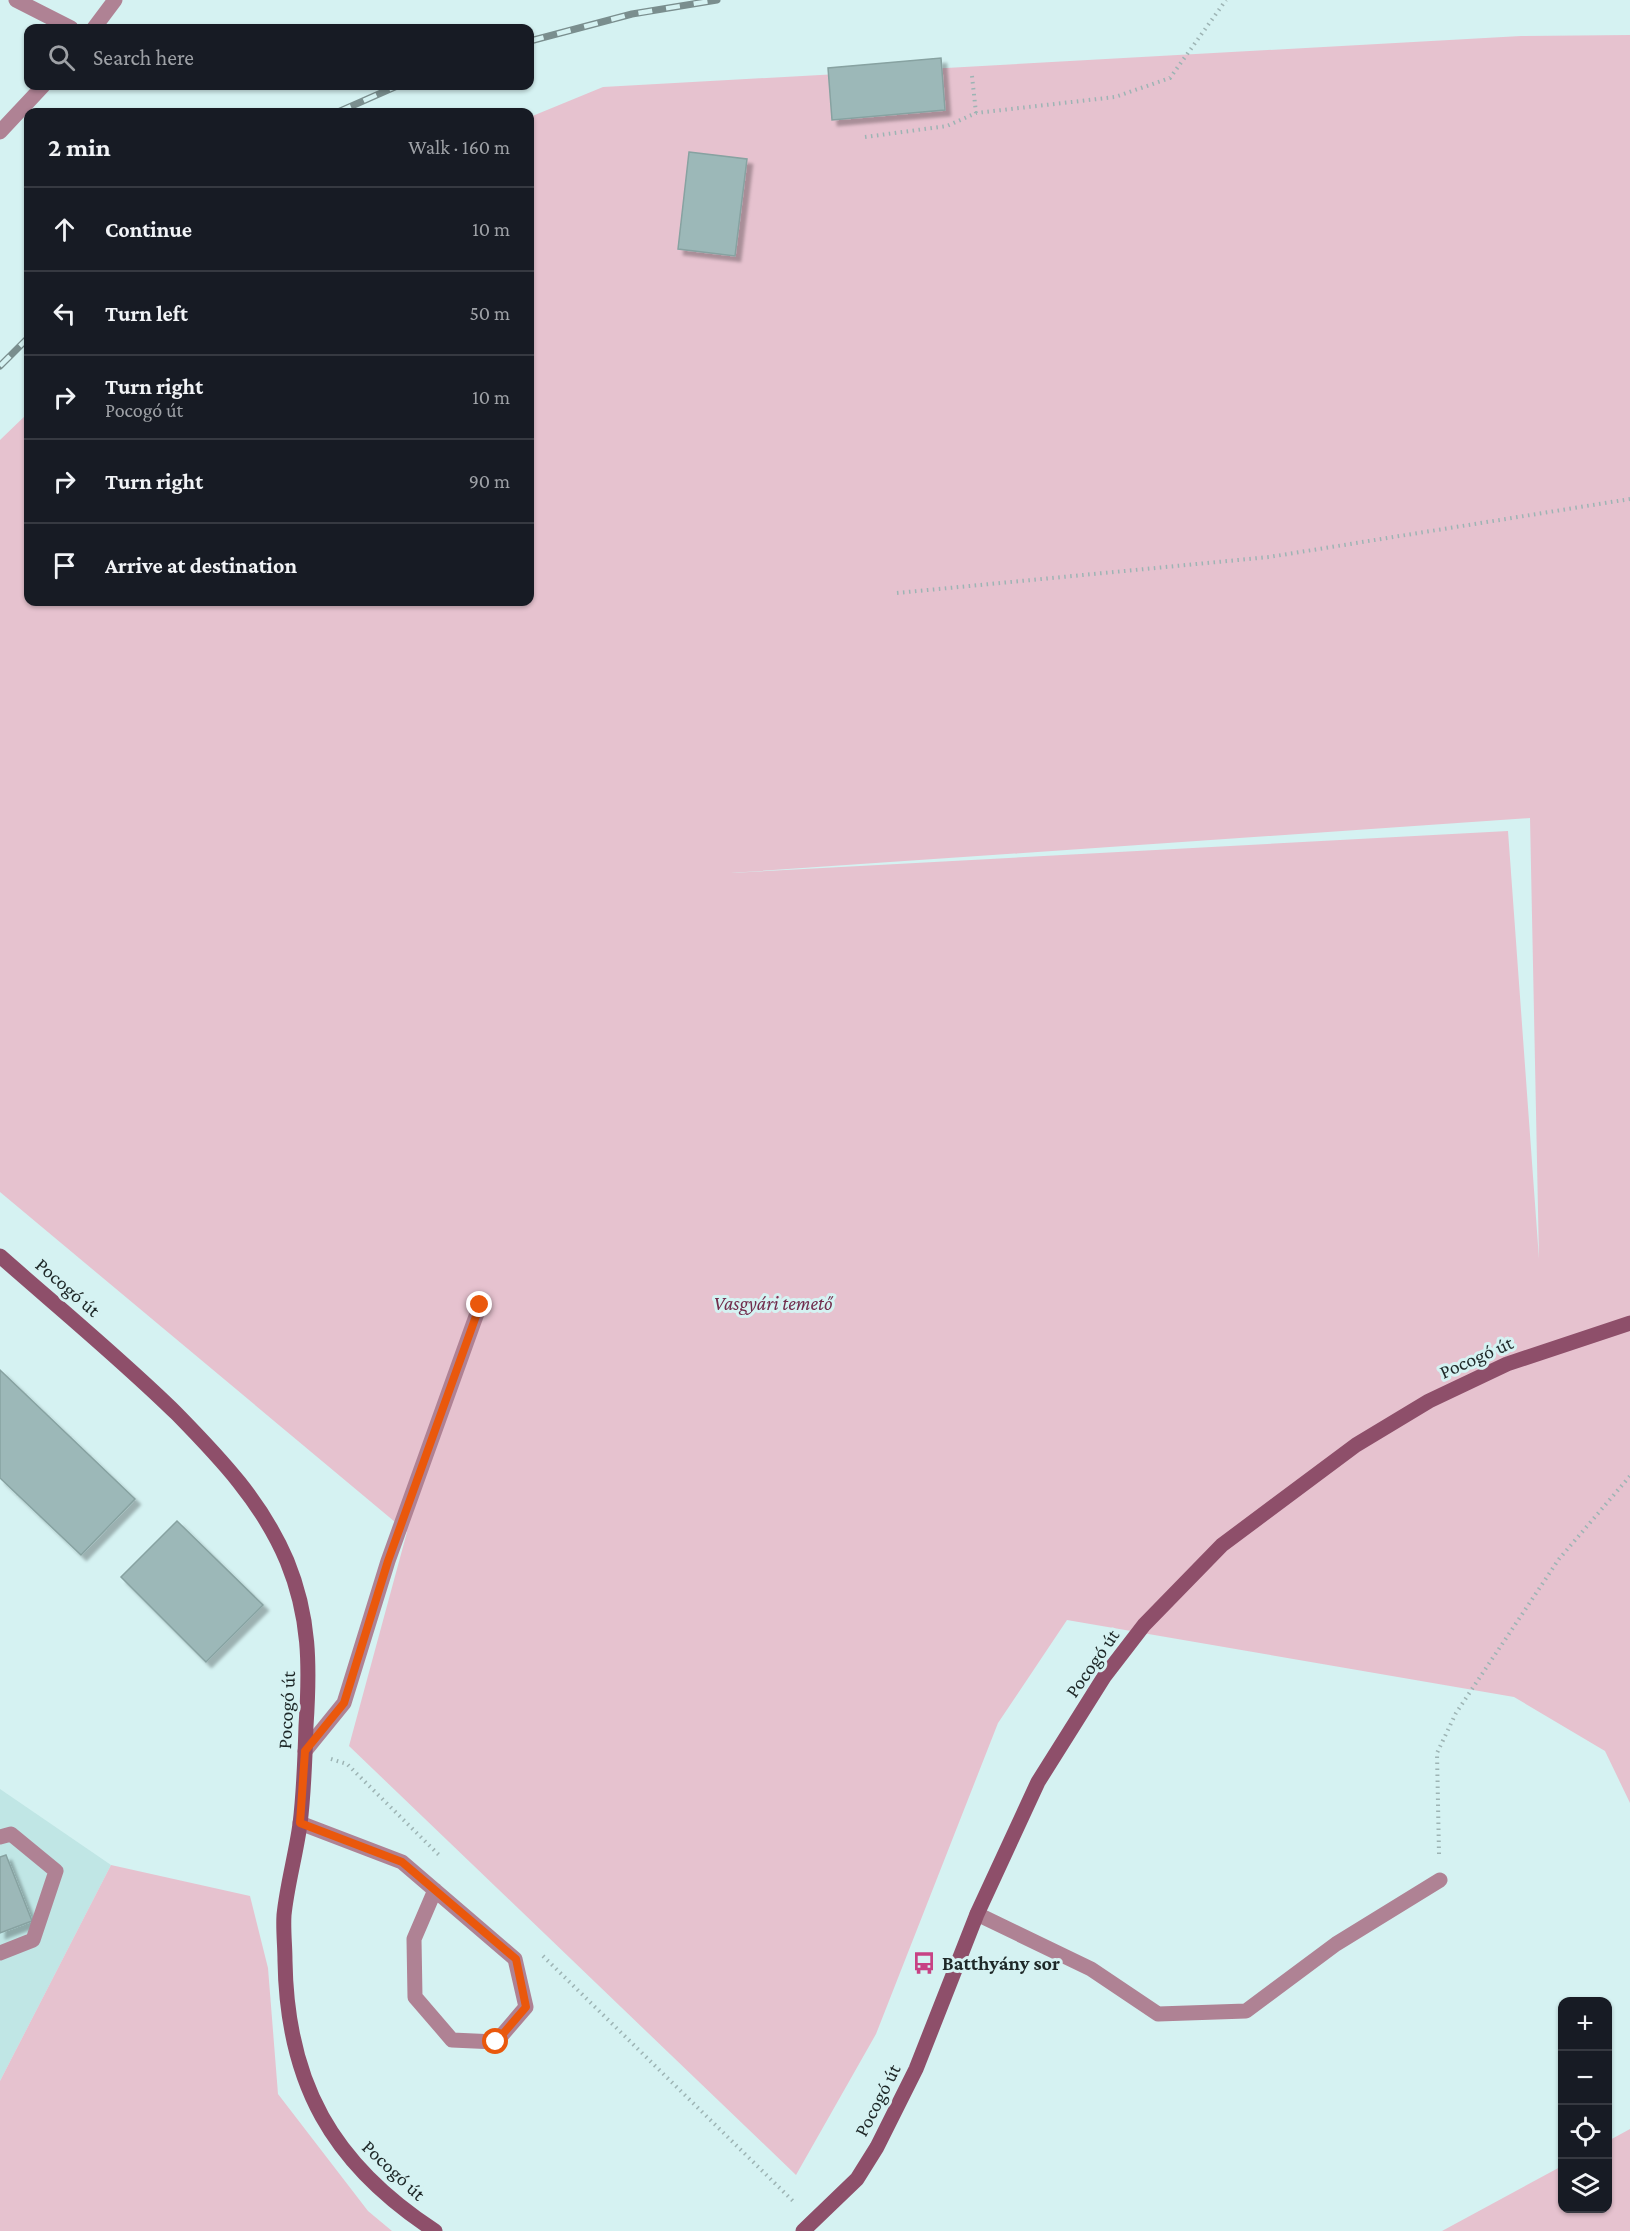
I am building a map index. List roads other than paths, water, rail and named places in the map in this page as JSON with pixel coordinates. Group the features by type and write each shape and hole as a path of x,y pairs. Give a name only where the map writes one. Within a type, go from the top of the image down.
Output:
{"main road":[{"name":"Pocogó út","path":"0,1256 144,1382 235,1475 265,1515 287,1563 305,1616 310,1664 300,1823 284,1916 288,2023 302,2075 320,2114 346,2154 401,2209 435,2231"},
{"name":"Pocogó út","path":"803,2231 857,2180 877,2147 916,2069 977,1914 1038,1782 1104,1677 1144,1625 1222,1545 1356,1445 1429,1401 1507,1364 1630,1323"}],"street":[{"path":"16,0 63,24"},
{"path":"97,24 115,0"},
{"path":"0,132 39,90"},
{"path":"305,1751 344,1703 388,1561 480,1305"},
{"path":"300,1823 402,1862 435,1890 516,1959 526,2007 496,2042 452,2040 415,1997 414,1939 435,1890"},
{"path":"0,1837 10,1834 56,1871 33,1940 0,1953"},
{"path":"977,1914 1091,1970 1158,2014 1246,2011 1336,1944 1440,1880"}],"railway":[{"path":"534,40 632,14 717,0"},
{"path":"347,108 388,90"},
{"path":"0,366 24,342"}],"place":[{"name":"Batthyány sor","path":"924,1963"}],"park label":[{"name":"Vasgyári temető","path":"773,1303"}]}
